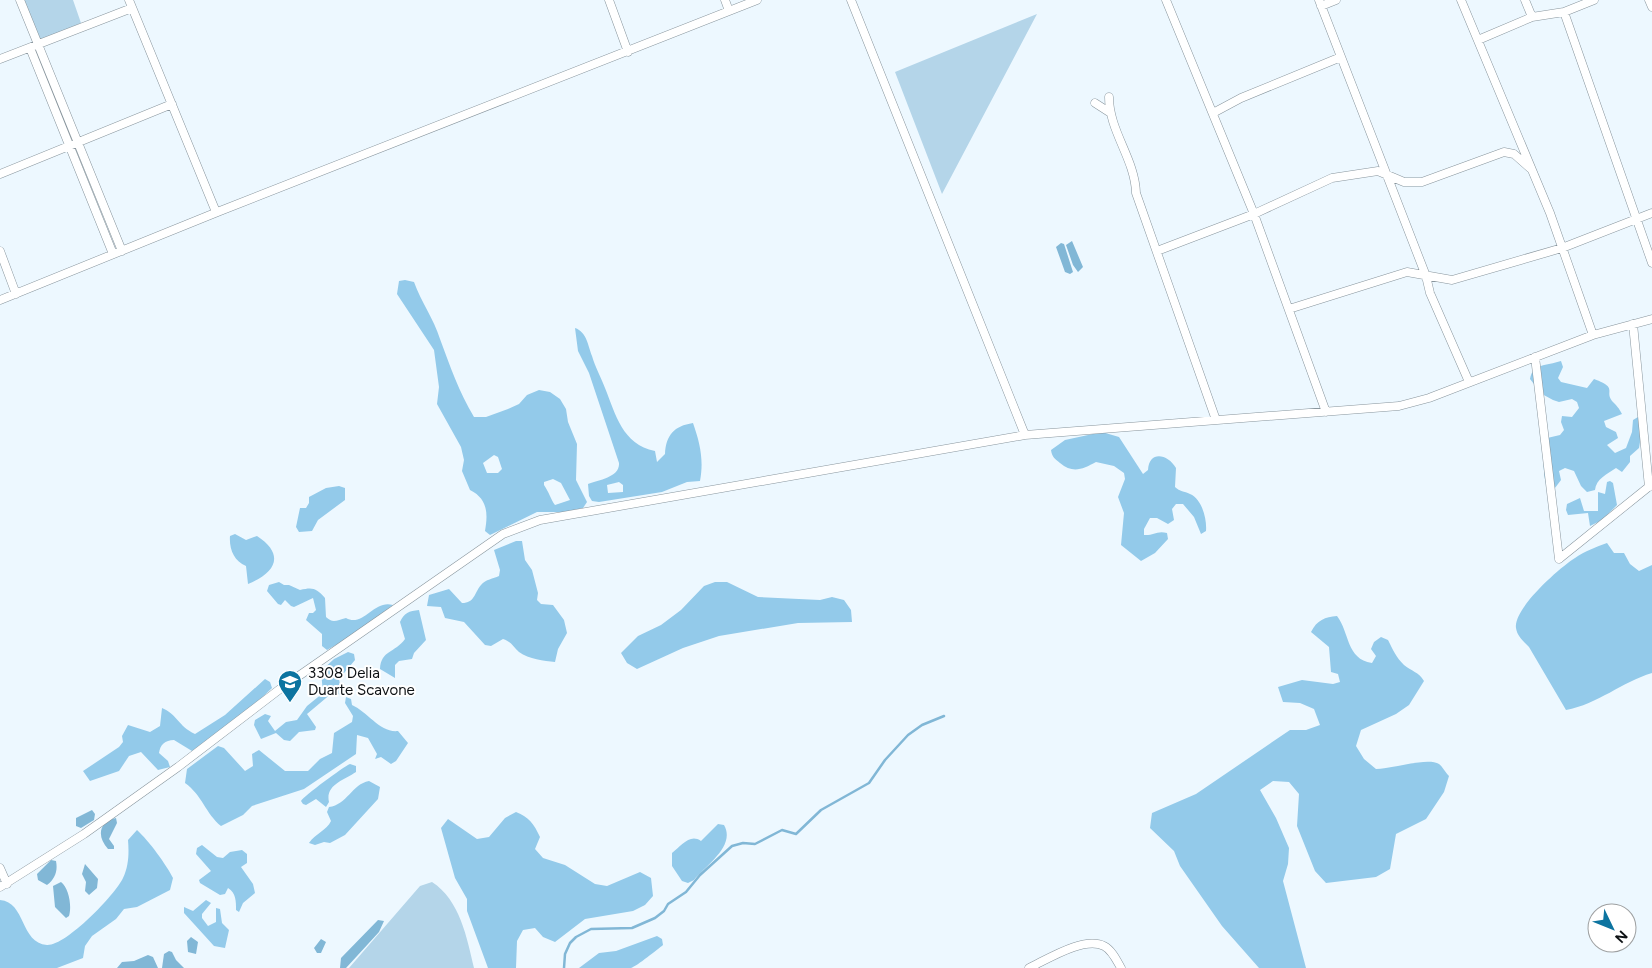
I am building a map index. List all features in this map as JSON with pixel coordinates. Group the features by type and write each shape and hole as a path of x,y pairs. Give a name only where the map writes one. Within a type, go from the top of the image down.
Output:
{"street":[{"path":"20,0 34,46 73,144 113,254"},
{"path":"129,0 216,212"},
{"path":"609,0 628,52"},
{"path":"725,0 729,11"},
{"path":"0,300 216,212 757,0"},
{"path":"851,0 1025,435"},
{"path":"1166,0 1254,214 1326,412"},
{"path":"1336,0 1320,3 1426,276 1430,293 1469,382"},
{"path":"1462,0 1531,168 1593,335"},
{"path":"1525,0 1532,17"},
{"path":"1478,40 1532,17 1564,12 1594,0"},
{"path":"1649,0 1652,7"},
{"path":"0,59 132,8"},
{"path":"1564,12 1652,263"},
{"path":"1213,112 1242,98 1342,57"},
{"path":"1109,97 1109,112 1132,168 1136,193 1216,420"},
{"path":"1095,103 1109,112"},
{"path":"0,174 172,104"},
{"path":"73,144 122,251"},
{"path":"1157,251 1254,214 1332,178 1378,171 1404,182 1422,182 1504,152 1514,154 1531,168"},
{"path":"1289,309 1407,272 1452,280 1562,248 1652,213"},
{"path":"0,251 16,294"},
{"path":"0,868 4,886 84,834 178,767 280,688 503,534 540,520 1025,435 1399,406 1469,382 1593,335 1652,319"},
{"path":"1535,357 1560,559 1651,486 1633,324"},
{"path":"1029,968 1074,946 1092,944 1104,946 1114,955 1121,968"}],"shaded area":[{"path":"24,0 73,0 81,23 41,41"},
{"path":"1037,14 942,194 895,72"},
{"path":"1072,241 1083,267 1078,272 1073,265 1066,245"},
{"path":"1061,243 1064,244 1073,272 1070,274 1065,272 1056,247"},
{"path":"399,281 414,282 431,317 459,388 474,417 486,417 508,409 519,404 527,395 539,390 550,392 560,399 566,409 568,422 577,444 576,480 587,502 583,508 565,512 537,512 490,535 485,531 486,513 483,502 470,490 462,471 464,460 461,447 437,404 439,387 434,350 397,294","holes":["494,455 498,457 502,469 498,473 487,473 483,463","553,479 561,483 570,500 555,505 544,485 544,482"]},
{"path":"575,328 582,333 586,340 622,427 635,442 655,451 657,462 665,454 667,442 672,433 681,426 693,423 701,452 700,481 687,482 662,492 599,502 592,501 589,496 588,484 613,475 619,463 589,373 578,351","holes":["619,482 623,485 623,492 608,493 607,485"]},
{"path":"1561,361 1563,367 1558,378 1561,382 1587,388 1594,379 1609,387 1610,398 1622,414 1604,421 1606,427 1616,432 1618,438 1607,445 1615,453 1626,448 1632,432 1633,420 1638,417 1641,436 1639,448 1630,456 1630,462 1622,472 1616,468 1597,483 1595,490 1587,492 1581,486 1574,471 1565,468 1559,471 1561,480 1555,488 1549,489 1545,479 1543,439 1560,435 1564,430 1561,422 1562,416 1572,417 1579,408 1577,402 1572,399 1559,402 1542,394 1530,379 1537,368"},
{"path":"1102,432 1119,437 1143,474 1148,470 1149,464 1155,457 1164,457 1173,463 1176,468 1175,487 1198,500 1205,515 1206,531 1201,534 1194,517 1183,504 1176,504 1172,509 1174,520 1168,524 1157,518 1150,518 1144,529 1144,535 1160,532 1167,533 1168,539 1155,553 1141,561 1121,545 1124,513 1118,497 1125,479 1124,473 1114,466 1096,462 1078,469 1069,468 1055,459 1051,450 1065,440"},
{"path":"1607,482 1613,483 1617,505 1602,520 1590,526 1588,513 1568,515 1566,510 1567,504 1580,498 1584,511 1598,511 1598,492 1605,494"},
{"path":"339,486 345,488 345,500 318,520 312,531 299,532 296,527 300,508 306,508 309,503 309,497 326,488"},
{"path":"235,534 246,540 257,536 272,550 274,557 274,563 265,575 248,584 246,566 235,558 231,550 230,536"},
{"path":"516,541 522,541 525,560 532,570 538,593 537,600 541,604 553,605 564,620 567,633 558,649 555,662 527,656 503,639 491,646 485,645 464,622 445,618 441,607 427,606 429,595 449,589 462,603 469,601 483,583 499,576 500,570 494,550"},
{"path":"1607,543 1614,553 1624,553 1630,564 1639,571 1652,565 1652,673 1589,703 1566,710 1529,647 1518,634 1516,628 1517,620 1529,600 1559,570 1583,553"},
{"path":"279,582 300,590 314,589 319,592 325,598 326,617 333,621 346,618 358,619 380,606 386,604 393,605 355,634 327,650 322,646 322,634 306,620 309,613 313,613 316,610 313,598 294,607 285,600 281,605 278,604 267,591 269,585"},
{"path":"715,582 727,582 758,597 820,600 832,597 844,600 851,610 852,622 798,623 719,636 683,648 637,669 627,663 621,653 638,636 661,625 681,610 704,586"},
{"path":"419,610 426,640 414,653 412,659 399,661 395,665 395,678 380,669 381,663 386,655 405,639 400,622 403,616"},
{"path":"1337,616 1357,656 1364,661 1372,663 1376,656 1371,649 1374,642 1381,637 1388,640 1404,665 1424,681 1409,705 1396,714 1361,730 1356,746 1364,759 1376,769 1434,762 1439,764 1449,776 1444,792 1426,819 1396,834 1390,869 1376,877 1326,883 1315,871 1297,826 1299,794 1289,782 1273,781 1260,790 1276,818 1289,848 1288,864 1283,881 1306,968 1259,968 1222,926 1180,866 1174,851 1150,828 1152,813 1196,794 1290,730 1306,730 1320,725 1314,709 1300,703 1283,702 1278,687 1302,680 1333,684 1340,682 1338,674 1331,672 1329,647 1311,632 1322,620"},
{"path":"348,652 354,654 355,660 339,679 342,695 332,693 307,714 316,727 315,730 299,732 290,741 284,740 276,733 261,739 254,725 255,720 265,714 271,716 268,721 275,731 286,722 297,720 307,706 323,693 321,671 334,659"},
{"path":"265,679 270,682 272,688 249,710 192,751 174,740 164,744 160,748 159,753 168,761 170,767 158,770 141,752 129,756 119,771 90,781 83,771 119,747 123,742 122,736 128,725 150,732 160,726 162,708 171,713 189,731 195,734 225,715"},
{"path":"346,697 351,699 352,705 385,729 398,731 408,743 396,761 391,764 381,757 375,759 377,754 368,738 357,735 356,754 304,789 252,806 243,815 221,826 211,816 196,793 185,783 187,769 218,746 224,748 245,771 253,766 252,754 259,750 285,771 308,771 320,759 332,753 334,733 352,722 353,716 345,703"},
{"path":"350,764 356,766 356,772 333,787 330,791 329,802 326,807 316,799 306,805 303,804 301,801 309,794"},
{"path":"369,781 380,787 378,799 345,835 330,843 324,842 315,845 309,843 331,821 327,812 329,807 340,803 358,786"},
{"path":"92,810 95,814 94,820 81,828 76,826 76,818"},
{"path":"516,812 528,819 536,828 540,837 535,849 543,858 565,865 595,884 607,886 640,872 651,878 653,896 645,905 633,911 585,919 555,942 543,937 535,928 523,930 517,941 516,968 488,968 467,911 467,899 455,878 441,828 448,819 477,839 489,837 505,818"},
{"path":"116,818 117,823 109,839 114,849 108,849 102,840 101,830 106,823"},
{"path":"718,824 724,825 727,833 723,848 694,880 688,883 682,881 672,866 672,853 689,839 701,841"},
{"path":"137,830 152,846 170,872 173,878 170,890 137,907 124,909 116,919 92,936 85,946 83,958 57,968 0,968 0,900 8,902 15,908 27,930 38,943 47,945 55,943 77,929 118,886 126,869 128,840"},
{"path":"202,845 217,857 223,858 230,852 242,850 247,854 247,863 241,867 253,884 255,893 243,903 239,912 236,910 236,900 231,890 228,888 225,894 220,895 200,883 199,880 211,871 196,854 197,848"},
{"path":"51,860 56,861 57,865 52,880 47,885 38,880 37,874"},
{"path":"85,864 98,879 97,888 89,895 85,891 86,882 82,874"},
{"path":"61,882 66,888 70,902 69,916 66,918 55,907 53,886"},
{"path":"432,882 442,890 456,909 465,932 474,968 349,968 420,886"},
{"path":"206,900 211,903 202,914 202,918 208,926 216,922 216,908 220,909 222,923 229,930 225,948 214,946 184,913 184,907 193,911"},
{"path":"378,920 384,921 379,932 346,968 340,968 341,958"},
{"path":"657,936 662,939 663,945 631,968 579,968 599,953 616,951"},
{"path":"191,937 198,942 196,954 188,952 187,941"},
{"path":"321,939 326,942 321,953 317,953 314,948"},
{"path":"169,951 172,952 176,960 184,968 162,968 164,954"},
{"path":"148,955 153,957 158,968 117,968 122,962 134,961"}],"waterway":[{"path":"564,968 565,954 570,943 576,937 591,929 632,928 655,918 664,911 668,904 686,892 700,875 732,846 743,843 755,844 782,830 796,834 821,810 869,783 885,760 908,735 922,725 944,716"}],"place":[{"name":"3308 Delia Duarte Scavone","path":"290,703"}]}
